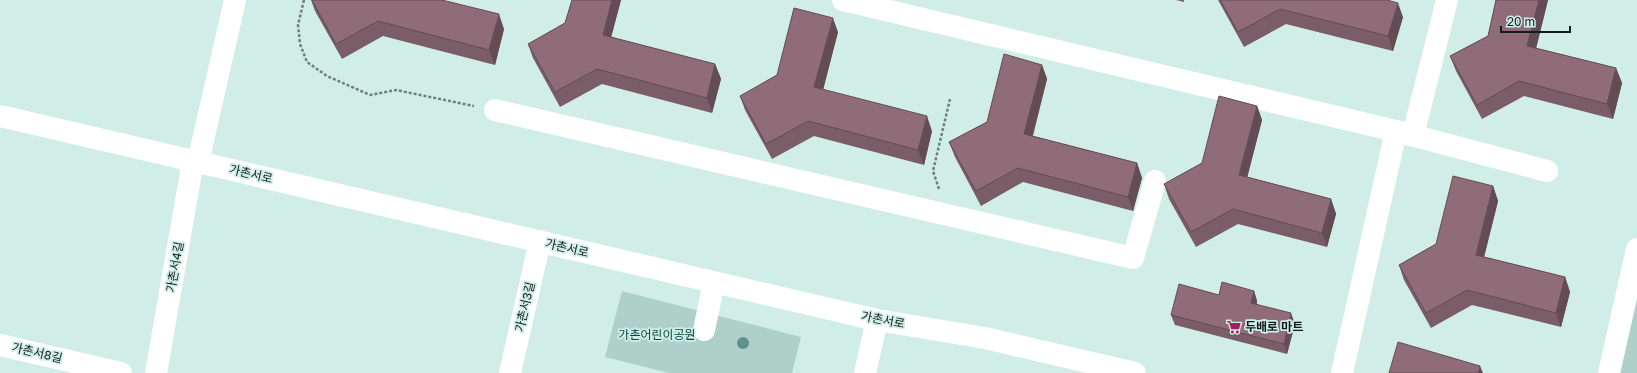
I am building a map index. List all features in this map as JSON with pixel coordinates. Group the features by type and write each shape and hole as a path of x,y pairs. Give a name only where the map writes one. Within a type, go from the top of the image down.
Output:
{"street":[{"name":"가촌서4길","path":"156,373 196,161 236,0"},
{"path":"843,0 1404,133 1547,171"},
{"path":"1342,373 1404,133 1447,0"},
{"path":"495,110 1133,258 1155,181"},
{"name":"가촌서로","path":"0,116 877,320 985,338 1135,373"},
{"name":"가촌서3길","path":"510,373 540,241"},
{"path":"1609,373 1637,249"},
{"path":"704,330 714,282"},
{"path":"865,373 877,320"},
{"name":"가촌서8길","path":"0,345 121,373"}],"path":[{"path":"304,0 298,26 300,44 307,62 327,76 370,95 396,90 495,110"},
{"path":"946,215 933,171 950,99"}],"green space":[{"name":"가촌어린이공원","path":"622,291 801,337 792,373 669,373 605,357"},
{"path":"1637,291 1637,373 1618,373"}],"building":[{"path":"312,0 442,0 499,14 489,50 378,21 336,44"},
{"path":"572,0 612,0 603,35 715,64 707,98 597,69 555,92 528,44 565,23"},
{"path":"1220,0 1387,0 1398,3 1388,36 1280,9 1238,32"},
{"path":"1496,0 1539,0 1527,46 1616,68 1607,104 1519,81 1477,105 1450,56 1488,36"},
{"path":"794,8 833,18 814,87 927,116 918,150 808,121 766,144 740,96 777,75"},
{"path":"1004,54 1042,65 1024,134 1137,163 1128,197 1018,168 976,191 949,142 987,122"},
{"path":"1219,96 1257,106 1239,175 1331,199 1322,233 1233,209 1191,232 1164,184 1202,163"},
{"path":"1453,176 1493,186 1476,255 1565,277 1556,313 1467,290 1426,313 1399,265 1436,244"},
{"path":"1222,282 1254,291 1251,303 1291,313 1284,344 1171,315 1179,284 1219,295"},
{"path":"1398,342 1480,366 1478,373 1389,373"}],"place":[{"name":"두배로 마트","path":"1234,327"}]}
